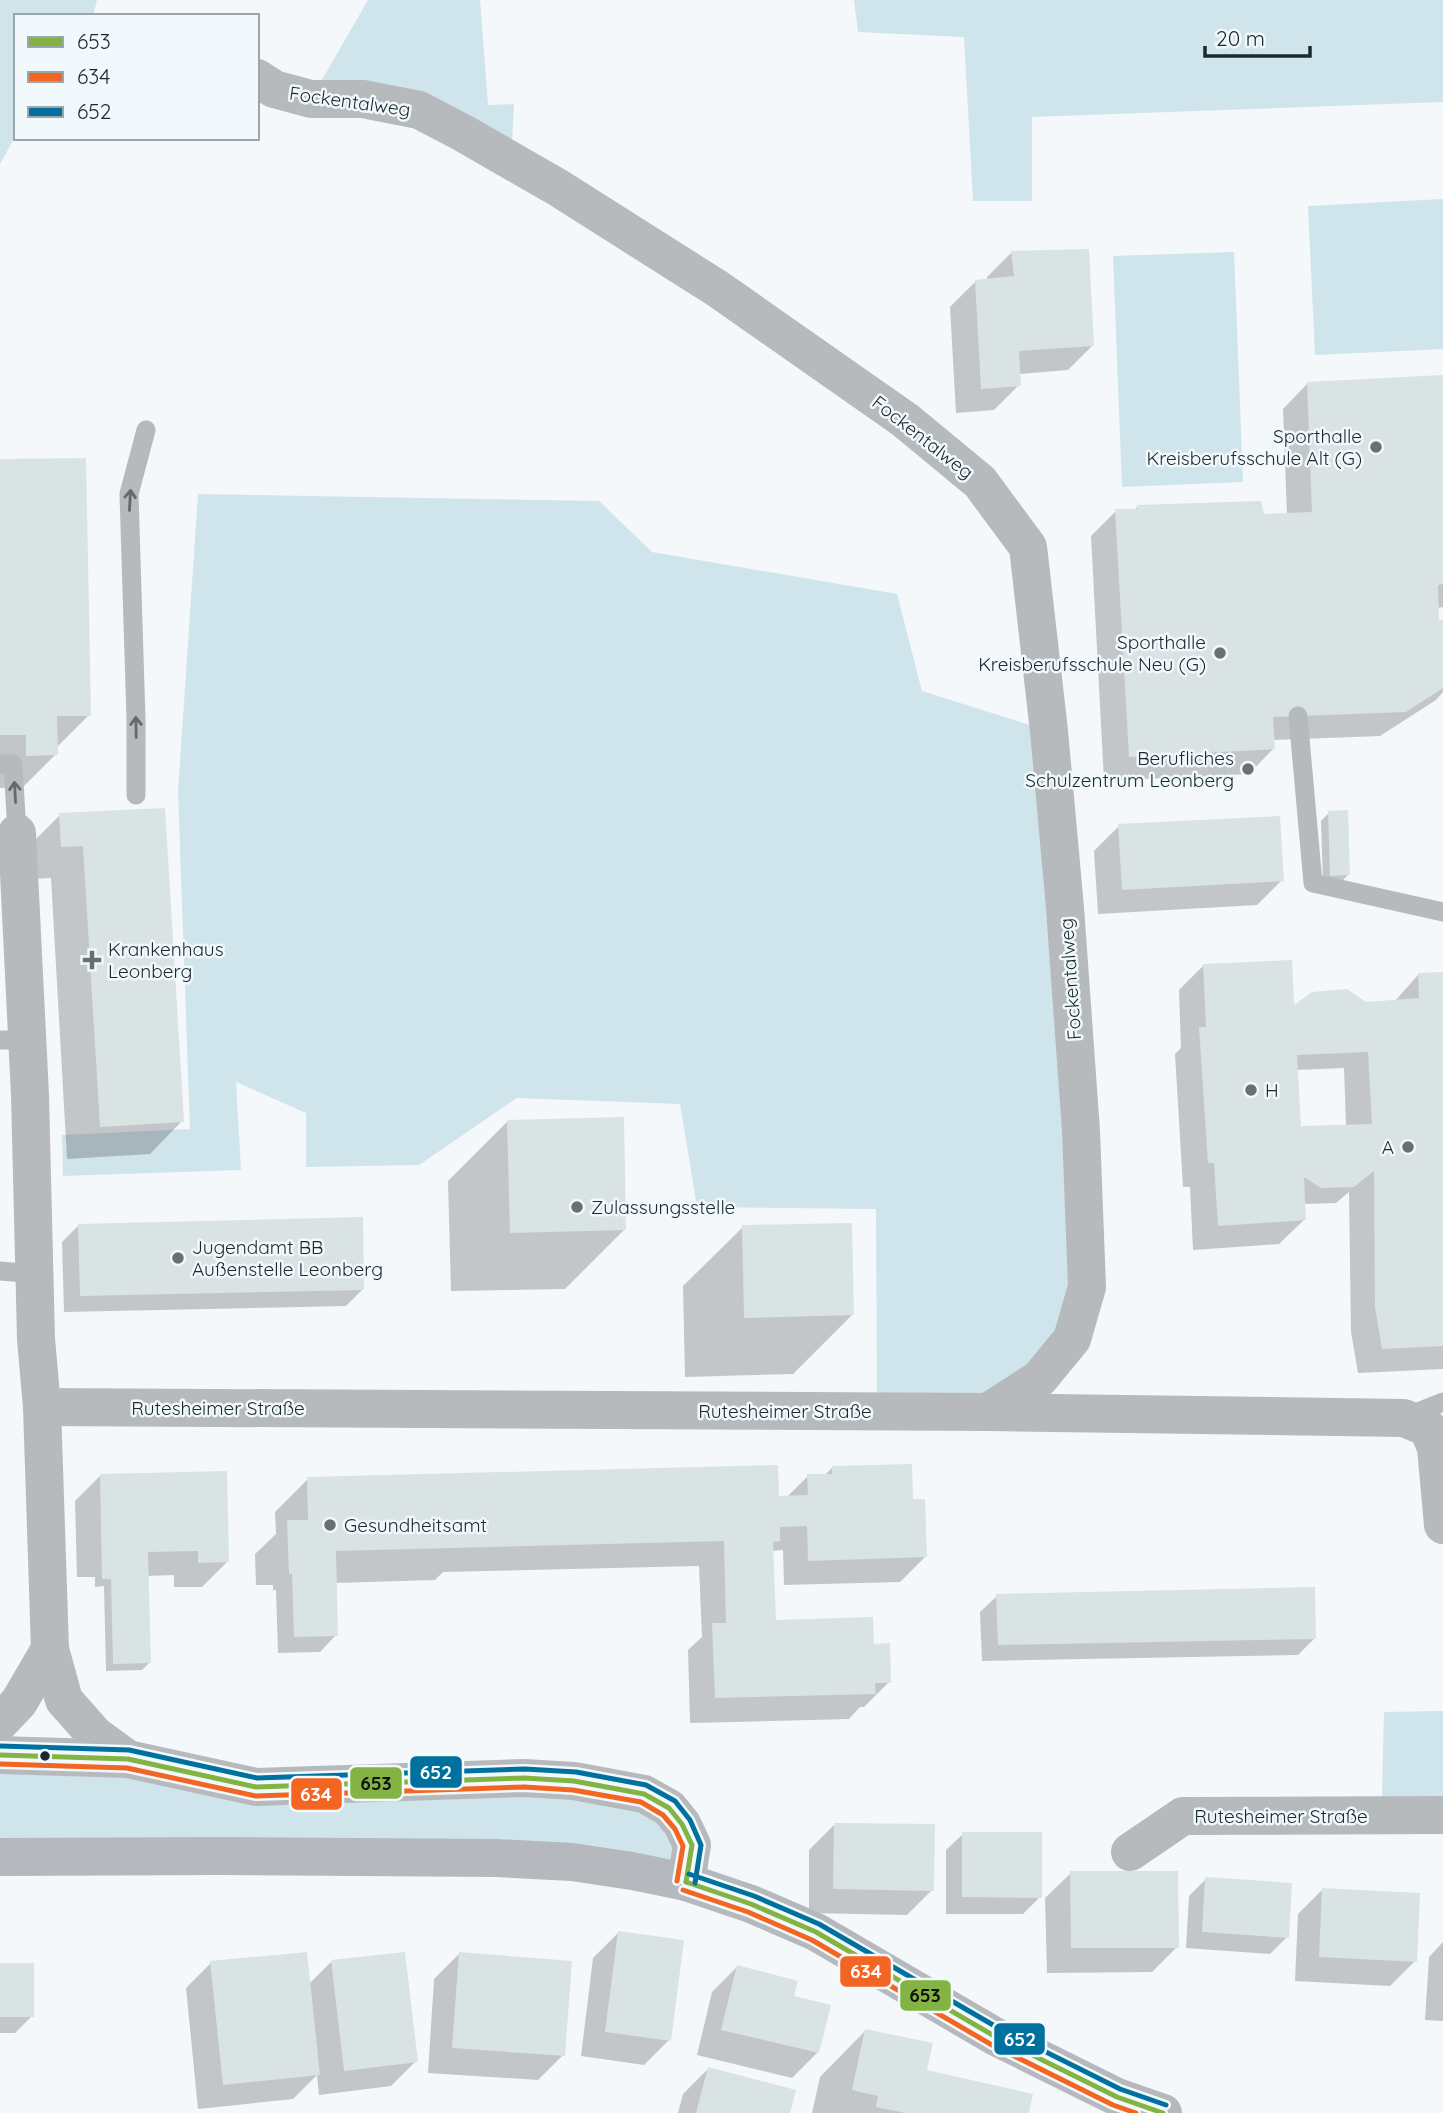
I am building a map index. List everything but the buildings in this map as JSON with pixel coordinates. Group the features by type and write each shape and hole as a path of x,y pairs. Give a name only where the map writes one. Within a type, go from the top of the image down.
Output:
{"street":[{"name":"Fockentalweg","path":"259,80 274,89 311,99 363,99 419,110 463,132 557,187 718,289 905,420 980,482 1028,547 1065,908 1081,1131 1087,1287 1072,1339 1039,1379 988,1412"},
{"path":"17,833 14,1040 18,1273 36,1339 42,1407 50,1649 64,1700 95,1735 128,1759"},
{"name":"Rutesheimer Straße","path":"42,1407 988,1412 1404,1418"},
{"path":"1404,1418 1428,1428 1436,1448 1443,1525"},
{"path":"0,1722 19,1702 50,1649"},
{"path":"0,1755 128,1759 256,1787 524,1778 574,1781 644,1794 669,1808 682,1824 692,1845 686,1882"},
{"name":"Rutesheimer Straße","path":"1130,1852 1183,1816 1443,1815"},
{"path":"0,1857 496,1858 572,1862 686,1882 751,1904 816,1932 996,2037 1116,2097 1163,2113"}],"lane":[{"path":"136,795 137,732 129,494 146,430"},
{"path":"1298,716 1313,883 1443,912"},
{"path":"0,764 13,764 17,833"},
{"path":"1404,1418 1443,1402"}],"shaded area":[{"path":"0,0 97,0 94,14 14,14 14,139 0,164"},
{"path":"368,0 480,0 488,105 514,104 511,160 463,133 311,99"},
{"path":"854,0 1443,0 1443,102 1032,117 1032,201 973,201 964,37 858,32"},
{"path":"1443,199 1443,349 1315,355 1308,206"},
{"path":"1234,252 1243,482 1122,487 1113,256"},
{"path":"198,494 599,501 652,552 897,594 922,691 1049,731 1072,1339 988,1412 877,1411 876,1209 697,1207 680,1104 517,1098 419,1165 306,1167 306,1113 236,1082 241,1170 63,1176 62,1135 190,1129 178,792"},
{"path":"1443,1711 1443,1799 1382,1797 1384,1712"},
{"path":"0,1755 256,1787 524,1778 669,1808 686,1882 0,1857"}],"transit line":[{"name":"652","path":"0,1746 129,1750 257,1778 525,1769 576,1772 646,1785 675,1801 690,1820 701,1845 695,1883"},
{"name":"653","path":"0,1755 128,1759 256,1787 524,1778 574,1781 644,1794 669,1808 682,1824 692,1845 686,1882"},
{"name":"634","path":"0,1764 127,1768 256,1796 524,1787 573,1790 641,1802 663,1815 675,1829 683,1846 677,1881"},
{"name":"652","path":"689,1874 754,1896 819,1924 1000,2029 1120,2089 1166,2105"},
{"name":"653","path":"686,1882 751,1904 816,1932 996,2037 1117,2097 1163,2113"},
{"name":"634","path":"683,1890 748,1912 812,1940 992,2045 1113,2105 1136,2113"}],"place":[{"name":"Sporthalle Kreisberufsschule Alt (G)","path":"1376,447"},
{"name":"Sporthalle Kreisberufsschule Neu (G)","path":"1220,653"},
{"name":"Berufliches Schulzentrum Leonberg","path":"1248,769"},
{"name":"Krankenhaus Leonberg","path":"92,960"},
{"name":"H","path":"1251,1090"},
{"name":"A","path":"1408,1147"},
{"name":"Zulassungsstelle","path":"577,1207"},
{"name":"Jugendamt BB Außenstelle Leonberg","path":"178,1258"},
{"name":"Gesundheitsamt","path":"330,1525"}]}
